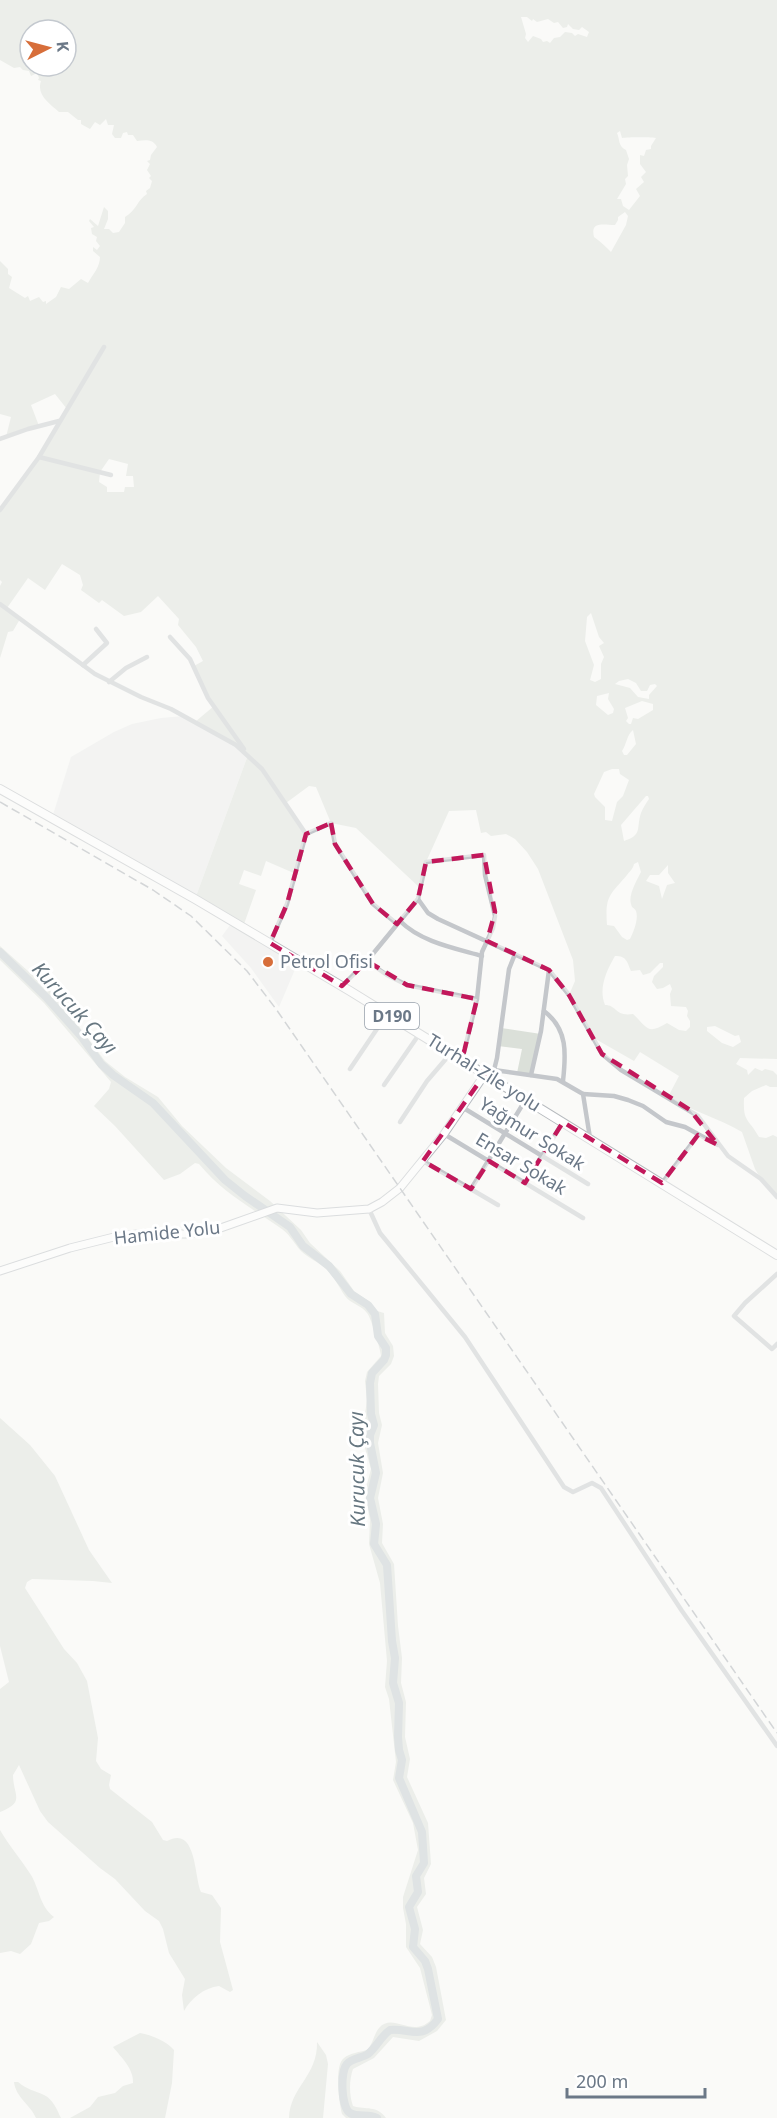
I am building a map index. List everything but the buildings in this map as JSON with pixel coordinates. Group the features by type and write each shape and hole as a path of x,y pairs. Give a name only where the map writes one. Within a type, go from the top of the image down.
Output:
{"main road":[{"name":"Turhal-Zile yolu","path":"0,789 270,943 462,1060 490,1074 526,1099 777,1255"}],"street":[{"path":"0,510 39,457 104,347"},
{"path":"0,439 59,421"},
{"path":"39,457 111,475"},
{"path":"0,604 83,666 109,682 177,712 219,734 245,752"},
{"path":"83,666 107,643 96,629"},
{"path":"170,637 194,666 208,698 245,752 272,782 306,834 287,904 270,943"},
{"path":"109,682 126,668 147,657"},
{"path":"306,834 331,823 335,844 373,904 417,934 482,956"},
{"path":"342,986 399,923 417,899 426,862 484,855 486,882 495,912 493,928 482,956 477,999 462,1060"},
{"path":"417,899 428,913 549,970 569,995 602,1054 621,1070 690,1110 703,1122 718,1145 735,1161 761,1179 777,1197"},
{"path":"515,954 509,969 490,1074 462,1107 423,1161 396,1191 369,1209 380,1233 465,1336 564,1487 573,1492 592,1483 601,1488 682,1611 777,1746"},
{"path":"366,961 407,985 477,999"},
{"path":"531,1075 544,1011 549,970"},
{"path":"544,1011 556,1022 563,1038 566,1058 563,1081"},
{"path":"350,1069 387,1014"},
{"path":"384,1085 420,1034"},
{"path":"400,1122 427,1081 451,1053"},
{"path":"490,1074 531,1075 563,1081 583,1094 614,1096 628,1100 643,1106 666,1122 680,1125 718,1145"},
{"path":"583,1094 590,1138"},
{"path":"471,1189 526,1099"},
{"name":"Yağmur Sokak","path":"462,1107 588,1184"},
{"path":"525,1183 563,1122"},
{"name":"Ensar Sokak","path":"444,1134 583,1218"},
{"path":"662,1183 698,1135"},
{"path":"423,1161 498,1205"},
{"name":"Hamide Yolu","path":"0,1271 70,1248 114,1237 137,1234 187,1234 215,1230 272,1209 317,1213 369,1209"},
{"path":"777,1274 734,1316 772,1349 777,1344"}],"highlighted area":[{"path":"331,823 335,844 373,904 397,924 418,899 426,862 484,855 495,912 487,941 549,970 569,995 602,1054 690,1110 718,1145 698,1135 662,1183 563,1122 525,1183 489,1161 471,1189 423,1161 485,1074 462,1060 477,999 407,985 367,961 342,986 270,943 287,904 306,834"}],"shaded area":[{"path":"0,0 777,0 777,1059 740,1058 736,1064 747,1070 748,1075 755,1068 762,1071 765,1069 773,1071 777,1075 777,1087 766,1085 752,1091 744,1098 744,1112 759,1137 766,1138 773,1135 777,1137 777,1197 755,1169 742,1132 668,1097 679,1076 640,1052 634,1061 592,1037 569,995 575,981 573,960 538,869 515,839 506,834 491,836 486,832 481,833 476,810 449,811 426,862 420,888 356,828 331,823 316,787 309,786 286,803 306,834 296,874 266,861 261,876 244,870 239,884 256,890 243,927 195,899 248,755 195,722 214,706 194,666 203,661 196,647 178,625 179,619 158,596 141,612 124,616 102,600 99,603 81,590 83,585 80,575 62,564 45,590 28,578 7,608 20,619 13,631 8,632 0,658 0,586 2,582 0,580 0,510 39,457 67,409 55,394 31,405 39,426 6,437 11,417 0,414 0,261 12,277 9,288 25,298 28,296 30,301 39,297 43,302 46,301 46,304 56,297 61,287 69,289 81,279 88,283 100,261 100,257 93,251 93,247 97,250 100,246 96,241 97,237 92,234 91,228 94,227 90,219 98,226 104,207 108,211 108,219 104,229 109,229 113,233 119,232 125,223 125,217 150,188 152,181 147,170 150,164 147,161 150,160 157,147 151,141 137,141 127,132 123,133 121,138 115,138 112,134 114,125 108,125 106,119 100,125 95,122 90,129 68,112 59,112 42,95 39,78 78,78 78,18 18,18 18,67 14,68 0,60","holes":["521,17 537,22 548,19 554,23 558,22 563,28 568,24 573,29 579,30 582,27 589,32 587,37 565,32 550,43 533,36 528,42 525,38","620,131 622,138 656,138 651,149 646,150 644,156 640,155 640,164 646,172 641,177 644,182 636,189 640,196 629,210 623,206 621,199 617,199 626,184 629,159 626,150 620,145 617,133","625,212 628,216 626,225 611,252 594,237 593,232 598,225 615,225 618,217","109,459 128,464 126,476 133,476 134,487 125,487 124,492 107,492 107,487 99,482 100,472","591,613 599,637 604,643 599,646 604,657 601,664 601,679 595,682 590,680 594,665 585,641 587,617","628,679 636,683 641,691 647,691 650,685 657,686 649,695 649,699 638,697 630,688 615,684","609,693 608,699 614,709 613,713 608,715 596,705 597,696","642,701 653,704 653,710 638,719 633,718 631,724 626,721 628,718 625,708","633,730 636,744 627,755 624,755 622,751","619,769 620,774 629,780 623,796 617,802 612,821 605,820 605,807 594,794 604,772","648,796 649,799 641,813 638,830 634,836 624,841 621,825","638,862 641,872 630,900 637,914 636,922 630,939 627,940 614,926 607,925 607,908 612,892","668,865 668,873 675,883 667,885 662,899 659,886 646,881 650,875 659,875","615,956 624,958 631,971 640,970 643,975 650,973 660,963 663,963 663,967 654,976 652,982 657,989 670,984 671,1006 686,1007 690,1027 686,1031 679,1030 667,1023 651,1029 633,1014 623,1014 605,1005 603,986 606,973","715,1026 735,1036 739,1035 741,1042 733,1047 722,1043 707,1031 707,1027"]},
{"path":"184,716 248,755 195,899 52,818 71,757 132,724"},
{"path":"233,921 299,960 279,1007 251,968 222,936"},
{"path":"0,946 56,996 105,1061 125,1077 158,1097 182,1126 226,1168 270,1201 301,1230 310,1243 340,1271 354,1291 370,1302 377,1311 384,1313 385,1333 393,1346 394,1356 391,1364 379,1376 378,1384 379,1413 382,1425 378,1443 383,1473 378,1498 383,1524 382,1543 394,1564 402,1658 401,1683 406,1702 405,1737 410,1759 407,1777 428,1823 431,1864 424,1878 426,1894 417,1907 423,1930 420,1944 432,1957 436,1967 446,2020 437,2031 419,2041 393,2037 374,2058 353,2069 350,2088 353,2106 379,2111 386,2118 346,2118 342,2114 338,2084 341,2062 349,2055 367,2050 377,2030 384,2024 423,2026 430,2021 432,2015 420,1968 406,1947 403,1897 418,1850 413,1823 393,1780 396,1762 389,1699 385,1687 387,1661 380,1583 369,1544 370,1520 365,1492 371,1469 365,1448 367,1400 365,1381 367,1372 381,1356 373,1327 367,1313 347,1299 327,1270 301,1251 282,1229 227,1191 199,1164 195,1163 180,1174 164,1180 94,1106 109,1089 111,1082 44,1003 0,960"},
{"path":"501,1028 541,1034 531,1075 517,1073 522,1049 498,1046"},
{"path":"0,1418 30,1445 55,1476 89,1550 112,1583 32,1579 27,1582 25,1588 87,1681 98,1738 96,1761 101,1769 111,1775 110,1789 152,1822 163,1840 177,1838 184,1840 193,1855 201,1892 212,1895 221,1908 220,1942 233,1990 230,1992 219,1986 203,1991 184,2011 182,1995 185,1979 169,1953 159,1921 145,1911 115,1879 48,1822 40,1811 19,1765 13,1775 16,1801 0,1812 0,1689 9,1682 0,1646"},
{"path":"0,1830 31,1875 43,1903 54,1917 49,1921 39,1923 31,1944 20,1954 11,1951 0,1953"},
{"path":"140,2033 158,2039 174,2050 172,2083 165,2118 70,2118 90,2107 98,2097 115,2093 123,2086 133,2083 129,2068 113,2047"},
{"path":"317,2042 326,2055 328,2064 323,2118 289,2118 294,2098 313,2064"},
{"path":"14,2082 50,2099 61,2118 36,2118 20,2097"}],"waterway":[{"name":"Kurucuk Çayı","path":"0,952 47,998 81,1036 101,1064 153,1103 225,1180 290,1227 303,1246 329,1266 351,1294 368,1305 375,1314 378,1336 386,1348 384,1360 372,1373 370,1383 371,1414 374,1425 370,1443 376,1473 370,1498 376,1524 374,1544 387,1565 395,1658 393,1683 399,1703 398,1737 402,1760 399,1778 422,1832 424,1863 416,1876 418,1892 409,1907 415,1929 413,1947 425,1961 428,1969 438,2019 427,2030 421,2032 390,2030 368,2054 347,2064 343,2074 342,2089 347,2110 353,2114 377,2118"}],"railway":[{"path":"0,802 153,890 191,916 247,971 276,1009 777,1733"}],"place":[{"name":"Petrol Ofisi","path":"268,962"}]}
